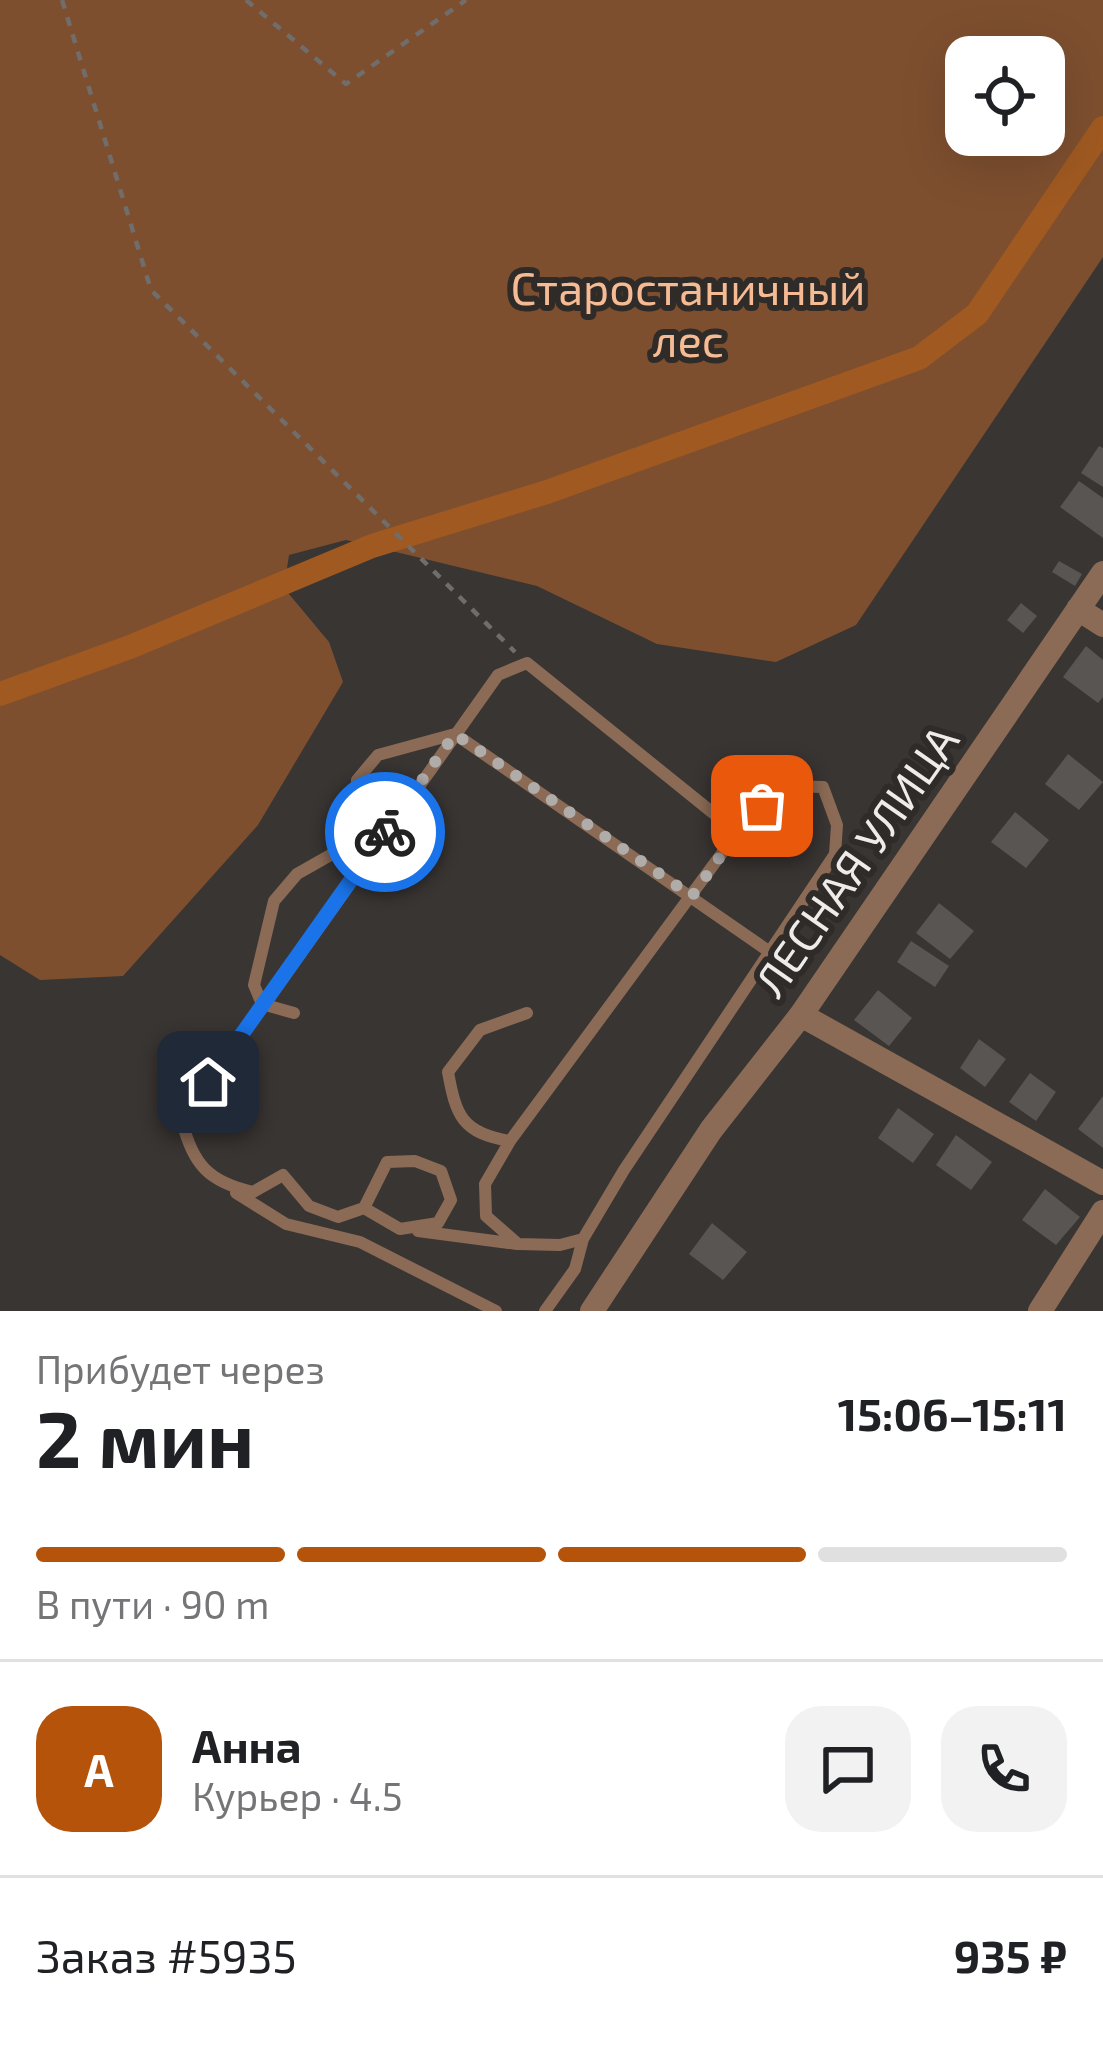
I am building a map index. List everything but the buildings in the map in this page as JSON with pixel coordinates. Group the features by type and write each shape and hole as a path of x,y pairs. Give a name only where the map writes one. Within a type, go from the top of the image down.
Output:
{"street":[{"name":"ЛЕСНАЯ УЛИЦА","path":"592,1311 710,1130 801,1015 1103,573"},
{"path":"1078,609 1103,625"},
{"path":"801,1015 1103,1183"},
{"path":"1040,1311 1103,1212"}],"lane":[{"path":"496,1311 360,1242 286,1224 224,1185 190,1153 182,1121 498,675 527,663 713,813 742,826"},
{"path":"262,1004 254,985 274,901 297,874 341,849 354,827 357,780 378,755 455,734 770,952"},
{"path":"518,1244 486,1216 485,1184 509,1141 742,826 782,786 823,787 837,825 835,854 624,1170 583,1239 575,1269 544,1311"},
{"path":"262,1004 294,1013"},
{"path":"509,1141 487,1137 466,1125 454,1106 448,1072 480,1030 527,1013"},
{"path":"224,1185 254,1192 283,1174 309,1206 338,1217 364,1208 387,1162 415,1161 441,1171 451,1200 438,1223 400,1229"},
{"path":"364,1208 400,1229 518,1244 560,1245 583,1239"}],"path":[{"path":"62,0 151,290 527,663"},
{"path":"246,0 346,84 466,0"}],"green space":[{"name":"Старостаничный лес","path":"0,0 1103,0 1103,257 856,625 776,662 657,644 537,586 346,540 289,555 284,588 329,642 343,682 258,825 123,976 40,980 0,955"}],"waterway":[{"path":"0,694 130,647 372,546 547,492 919,358 977,314 1103,128"}],"way so far":[{"path":"385,832 455,734 692,896 762,806"}],"route":[{"path":"208,1082 385,832"}]}
